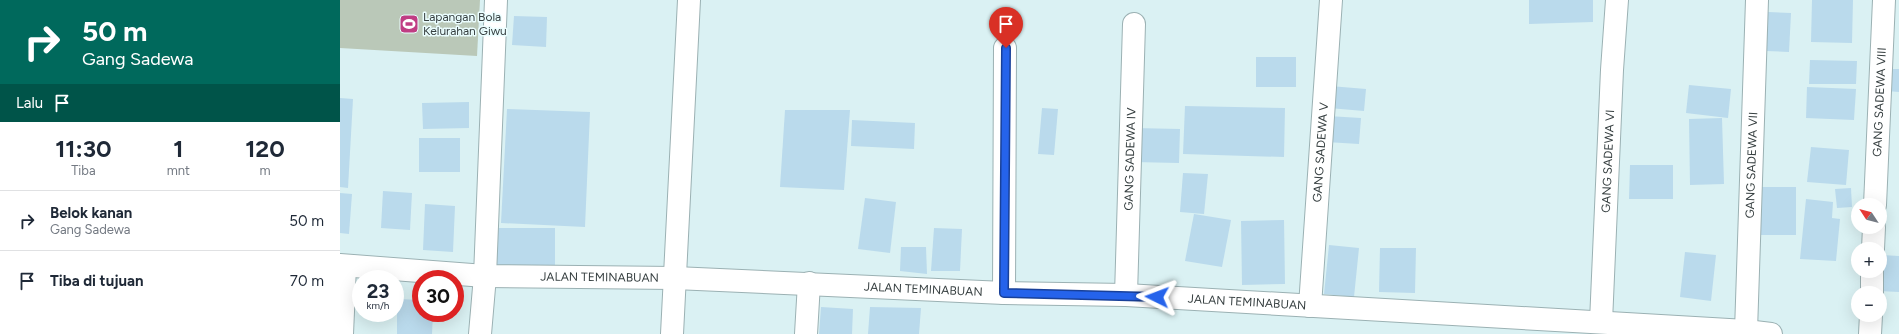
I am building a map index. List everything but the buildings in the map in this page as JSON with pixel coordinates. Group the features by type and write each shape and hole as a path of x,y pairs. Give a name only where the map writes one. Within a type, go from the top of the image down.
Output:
{"street":[{"path":"480,334 485,276 496,0"},
{"path":"672,334 689,0"},
{"name":"GANG SADEWA V","path":"1310,306 1331,0"},
{"name":"GANG SADEWA VI","path":"1601,322 1612,70 1617,0"},
{"name":"GANG SADEWA VII","path":"1746,331 1757,0"},
{"name":"GANG SADEWA VIII","path":"1875,198 1884,0"},
{"name":"GANG SADEWA IV","path":"1126,295 1134,24"},
{"path":"1004,293 1006,48"},
{"path":"342,266 342,334"},
{"name":"JALAN TEMINABUAN","path":"342,266 485,276 675,278 1004,293 1126,295 1310,306 1570,327 1601,322 1699,331 1746,331 1771,334"},
{"path":"806,334 809,283"},
{"path":"1870,334 1871,322"}],"green space":[{"name":"Lapangan Bola Kelurahan Giwu","path":"340,0 480,0 477,56 340,48"}],"place":[{"name":"Lapangan Bola Kelurahan Giwu","path":"409,24"}],"route":[{"path":"1006,48 1004,293 1157,297"}]}
